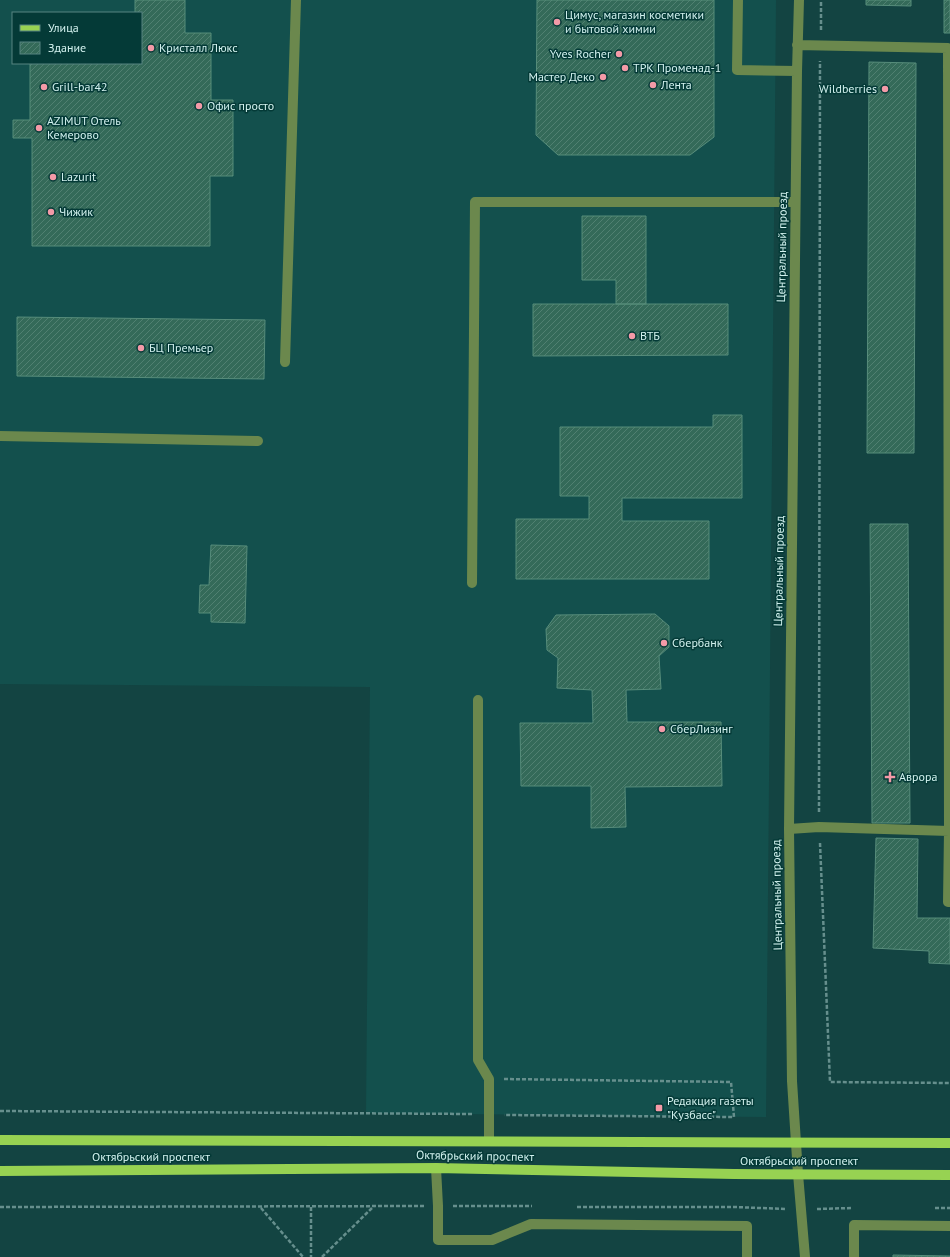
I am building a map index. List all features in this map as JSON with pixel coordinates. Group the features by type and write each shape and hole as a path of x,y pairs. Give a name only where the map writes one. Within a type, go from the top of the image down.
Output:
{"main road":[{"name":"Октябрьский проспект","path":"0,1140 950,1143"},
{"name":"Октябрьский проспект","path":"0,1171 436,1168 950,1175"}],"street":[{"path":"285,362 296,0"},
{"path":"738,0 737,70 797,71"},
{"name":"Центральный проезд","path":"800,0 797,45 795,202 790,829 792,1081 805,1257"},
{"path":"797,45 949,48 948,902 950,902"},
{"path":"472,582 475,202 795,202"},
{"path":"0,436 258,441"},
{"path":"478,700 478,1060 490,1079 489,1141"},
{"path":"790,829 819,827 949,831"},
{"path":"436,1168 438,1240 492,1240 531,1224 747,1226 747,1257"},
{"path":"854,1257 854,1225 950,1226"}],"path":[{"path":"821,0 819,827 830,1082 950,1083"},
{"path":"0,1111 734,1117 731,1082 490,1079"},
{"path":"322,1257 374,1206"},
{"path":"0,1207 534,1206"},
{"path":"261,1207 303,1257"},
{"path":"311,1207 311,1257"},
{"path":"574,1207 830,1208"}],"shaded area":[{"path":"0,0 776,0 766,1117 366,1113 370,687 0,684"}],"building":[{"path":"135,0 185,0 185,33 211,33 211,100 233,100 233,176 210,176 210,246 32,246 32,138 13,138 13,120 30,120 30,64 142,64 142,12 135,12"},
{"name":"ТРК Променад-1","path":"537,0 714,0 714,137 690,155 558,155 536,135"},
{"path":"866,0 911,0 911,6 866,5"},
{"path":"944,0 950,0 950,33 944,33"},
{"path":"869,62 916,63 914,453 867,453"},
{"path":"582,216 646,216 646,304 616,304 616,280 582,280"},
{"path":"533,304 728,304 728,355 533,356"},
{"name":"БЦ Премьер","path":"17,317 265,320 264,379 17,376"},
{"path":"713,415 742,415 742,498 622,498 622,521 709,521 709,579 516,579 516,519 589,519 589,496 560,496 560,427 713,427"},
{"path":"870,524 908,524 910,823 872,823"},
{"path":"211,545 247,546 245,623 211,622 211,613 199,613 200,585 209,585"},
{"path":"655,614 669,626 669,647 659,656 661,689 626,690 627,722 721,722 722,786 625,787 626,827 591,828 591,786 521,786 520,723 593,723 592,690 557,688 558,658 547,650 546,629 556,615"},
{"path":"876,838 918,839 917,918 950,918 950,964 929,963 929,951 873,948"},
{"path":"893,1255 950,1256 950,1257 893,1257"}],"place":[{"name":"Цимус, магазин косметики и бытовой химии","path":"557,22"},
{"name":"Кристалл Люкс","path":"151,48"},
{"name":"Yves Rocher","path":"619,54"},
{"name":"ТРК Променад-1","path":"625,68"},
{"name":"Мастер Деко","path":"603,77"},
{"name":"Лента","path":"653,85"},
{"name":"Grill-bar42","path":"44,87"},
{"name":"Wildberries","path":"885,89"},
{"name":"Офис просто","path":"199,106"},
{"name":"AZIMUT Отель Кемерово","path":"39,128"},
{"name":"Lazurit","path":"53,177"},
{"name":"Чижик","path":"51,212"},
{"name":"ВТБ","path":"632,336"},
{"name":"БЦ Премьер","path":"141,348"},
{"name":"Сбербанк","path":"664,643"},
{"name":"СберЛизинг","path":"662,729"},
{"name":"Аврора","path":"890,777"},
{"name":"Редакция газеты \"Кузбасс\"","path":"659,1108"}]}
